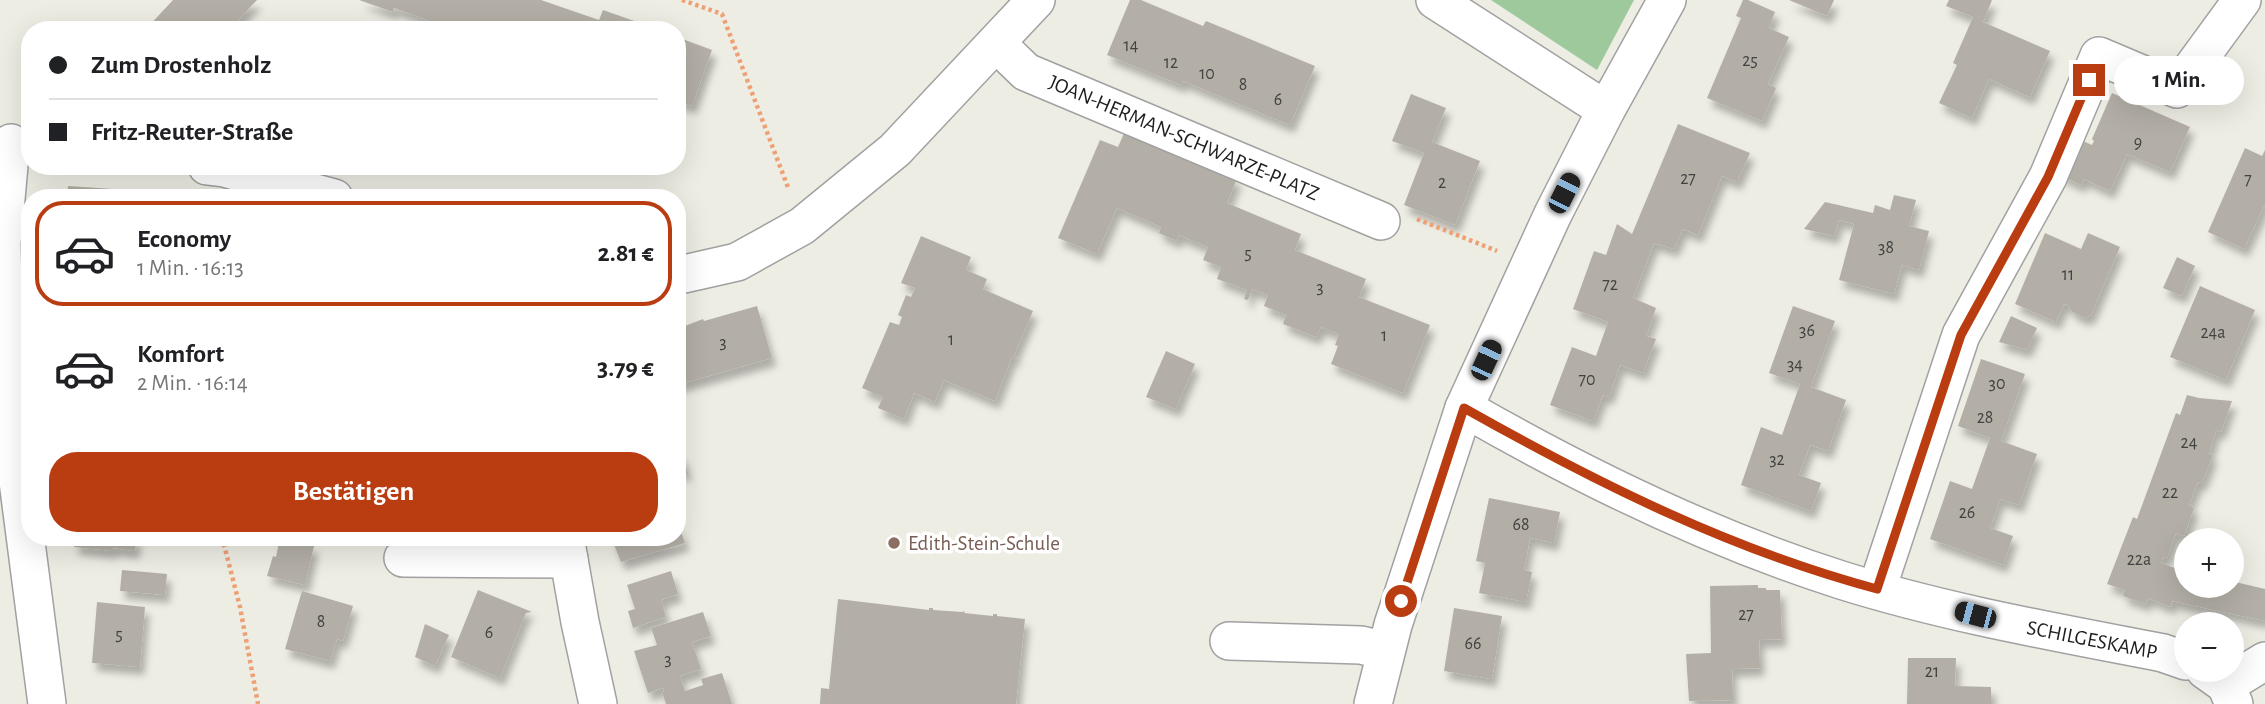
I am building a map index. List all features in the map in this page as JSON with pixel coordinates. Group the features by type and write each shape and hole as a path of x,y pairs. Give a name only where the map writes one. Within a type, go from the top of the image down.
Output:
{"street":[{"path":"686,274 737,262 803,226 895,150 1036,0"},
{"path":"1435,0 1606,110"},
{"path":"1373,704 1393,625 1464,408 1530,264 1606,110 1667,0"},
{"path":"1877,589 1961,335 2048,177 2099,56 2176,89 2242,0"},
{"name":"JOAN-HERMAN-SCHWARZE-PLATZ","path":"996,43 1026,72 1381,221"},
{"path":"14,144 2,243 5,381 21,504"},
{"path":"250,175 301,189"},
{"name":"SCHILGESKAMP","path":"1464,408 1536,450 1693,526 1841,580 1999,622 2174,657"},
{"path":"26,546 47,704"},
{"path":"402,558 567,548 598,704"},
{"path":"1229,641 1362,645 1386,651"},
{"path":"2222,686 2265,661"}],"path":[{"path":"682,0 722,14 803,226"},
{"path":"1381,221 1399,212 1530,264"},
{"path":"224,546 240,607 258,704"}],"green space":[{"path":"1491,0 1634,0 1597,70"}],"building":[{"path":"173,0 257,0 237,21 153,21"},
{"path":"359,0 541,0 599,20 603,10 634,21 430,21 394,8 393,12"},
{"path":"1130,0 1141,0 1203,26 1206,21 1315,66 1290,125 1183,81 1181,85 1107,55"},
{"path":"1743,0 1775,12 1769,28 1789,37 1768,84 1776,88 1762,121 1707,98 1741,18 1736,16"},
{"path":"1789,0 1834,0 1827,16"},
{"path":"1949,0 1992,0 1983,22 2050,51 2030,97 1989,79 1972,118 1939,103 1957,65 1953,63 1973,17 1946,6"},
{"path":"686,40 712,50 692,106 686,104"},
{"path":"2112,93 2190,127 2170,172 2127,154 2110,191 2084,179 2081,185 2058,174 2074,137 2092,145 2092,139"},
{"path":"1411,94 1446,108 1432,142 1480,161 1455,225 1404,205 1424,153 1392,141"},
{"path":"1678,124 1750,153 1737,182 1722,176 1698,235 1683,229 1674,249 1654,243 1633,298 1656,308 1646,336 1656,339 1643,373 1620,365 1609,397 1603,395 1593,421 1550,405 1572,347 1596,356 1608,322 1573,309 1594,251 1606,255 1617,224 1632,234"},
{"path":"1125,131 1237,179 1227,203 1301,234 1295,250 1366,279 1359,297 1430,325 1403,393 1331,364 1338,346 1335,345 1339,334 1321,327 1316,337 1283,324 1286,315 1264,306 1268,295 1252,289 1248,300 1244,299 1247,290 1217,279 1221,267 1203,260 1208,247 1179,235 1177,241 1159,233 1161,227 1117,208 1097,254 1058,238 1100,140 1118,147"},
{"path":"2245,148 2262,156 2265,150 2265,204 2244,249 2208,232"},
{"path":"68,186 113,189 68,189"},
{"path":"1894,195 1916,200 1909,226 1929,231 1919,270 1902,265 1894,294 1839,280 1854,224 1839,220 1834,236 1804,229 1825,202 1873,213 1875,205 1890,210"},
{"path":"2045,233 2081,249 2088,233 2120,247 2091,315 2085,318 2064,304 2056,322 2015,304"},
{"path":"921,236 971,257 966,270 987,279 983,289 1033,311 1014,355 1019,359 1012,357 995,401 944,380 935,402 914,393 904,419 878,408 883,397 862,388 890,322 899,325 902,317 898,315 906,295 911,297 915,288 901,283"},
{"path":"2177,257 2195,266 2182,296 2163,288"},
{"path":"2200,286 2255,310 2226,380 2170,357"},
{"path":"757,306 772,358 686,382 686,326 703,319 704,321"},
{"path":"1793,306 1835,321 1811,387 1846,400 1828,451 1810,445 1799,475 1821,483 1811,511 1741,485 1761,427 1782,435 1800,384 1769,373"},
{"path":"2011,316 2037,328 2027,350 1999,342"},
{"path":"1166,351 1195,364 1176,409 1146,397"},
{"path":"1981,359 2025,374 2001,441 2037,454 2019,505 2000,499 1990,528 2013,536 2003,565 1930,539 1950,481 1972,489 1990,438 1958,426"},
{"path":"2187,395 2232,401 2221,432 2216,430 2209,454 2213,455 2202,483 2198,482 2189,505 2194,508 2187,528 2174,528 2174,539 2167,558 2163,557 2161,563 2174,568 2174,598 2244,598 2244,584 2265,589 2265,621 2244,616 2244,612 2223,612 2172,601 2171,607 2148,598 2146,604 2123,596 2125,590 2107,584 2133,517 2137,519 2176,413 2180,415"},
{"path":"1489,498 1560,512 1554,543 1530,538 1524,570 1532,572 1526,602 1479,593 1485,563 1476,561"},
{"path":"74,546 136,546 135,551"},
{"path":"278,546 314,546 305,585 267,576 273,556 276,557"},
{"path":"615,546 675,546 621,562"},
{"path":"122,570 167,574 165,595 120,591"},
{"path":"671,571 678,594 661,600 666,617 633,628 628,611 635,609 627,585"},
{"path":"1758,585 1758,588 1766,590 1780,590 1782,639 1759,640 1760,668 1732,669 1733,700 1689,701 1686,654 1711,653 1710,586"},
{"path":"478,590 532,612 526,613 500,678 451,657"},
{"path":"302,591 353,606 343,641 337,639 330,661 285,649"},
{"path":"838,599 1025,619 1016,704 820,704 821,688 829,689"},
{"path":"97,602 145,607 140,667 92,663"},
{"path":"1454,608 1502,616 1492,679 1444,671"},
{"path":"703,612 711,636 692,642 701,669 680,676 685,691 703,685 701,679 722,673 732,704 666,704 663,688 648,693 634,651 657,645 651,628"},
{"path":"425,624 449,635 435,666 415,657"},
{"path":"1908,658 1956,658 1955,686 1991,687 1991,704 1907,704"}],"place":[{"name":"Edith-Stein-Schule","path":"894,543"}],"route":[{"path":"1401,601 1464,408 1536,450 1693,526 1841,580 1877,589 1961,335 2048,177 2089,80"}]}
